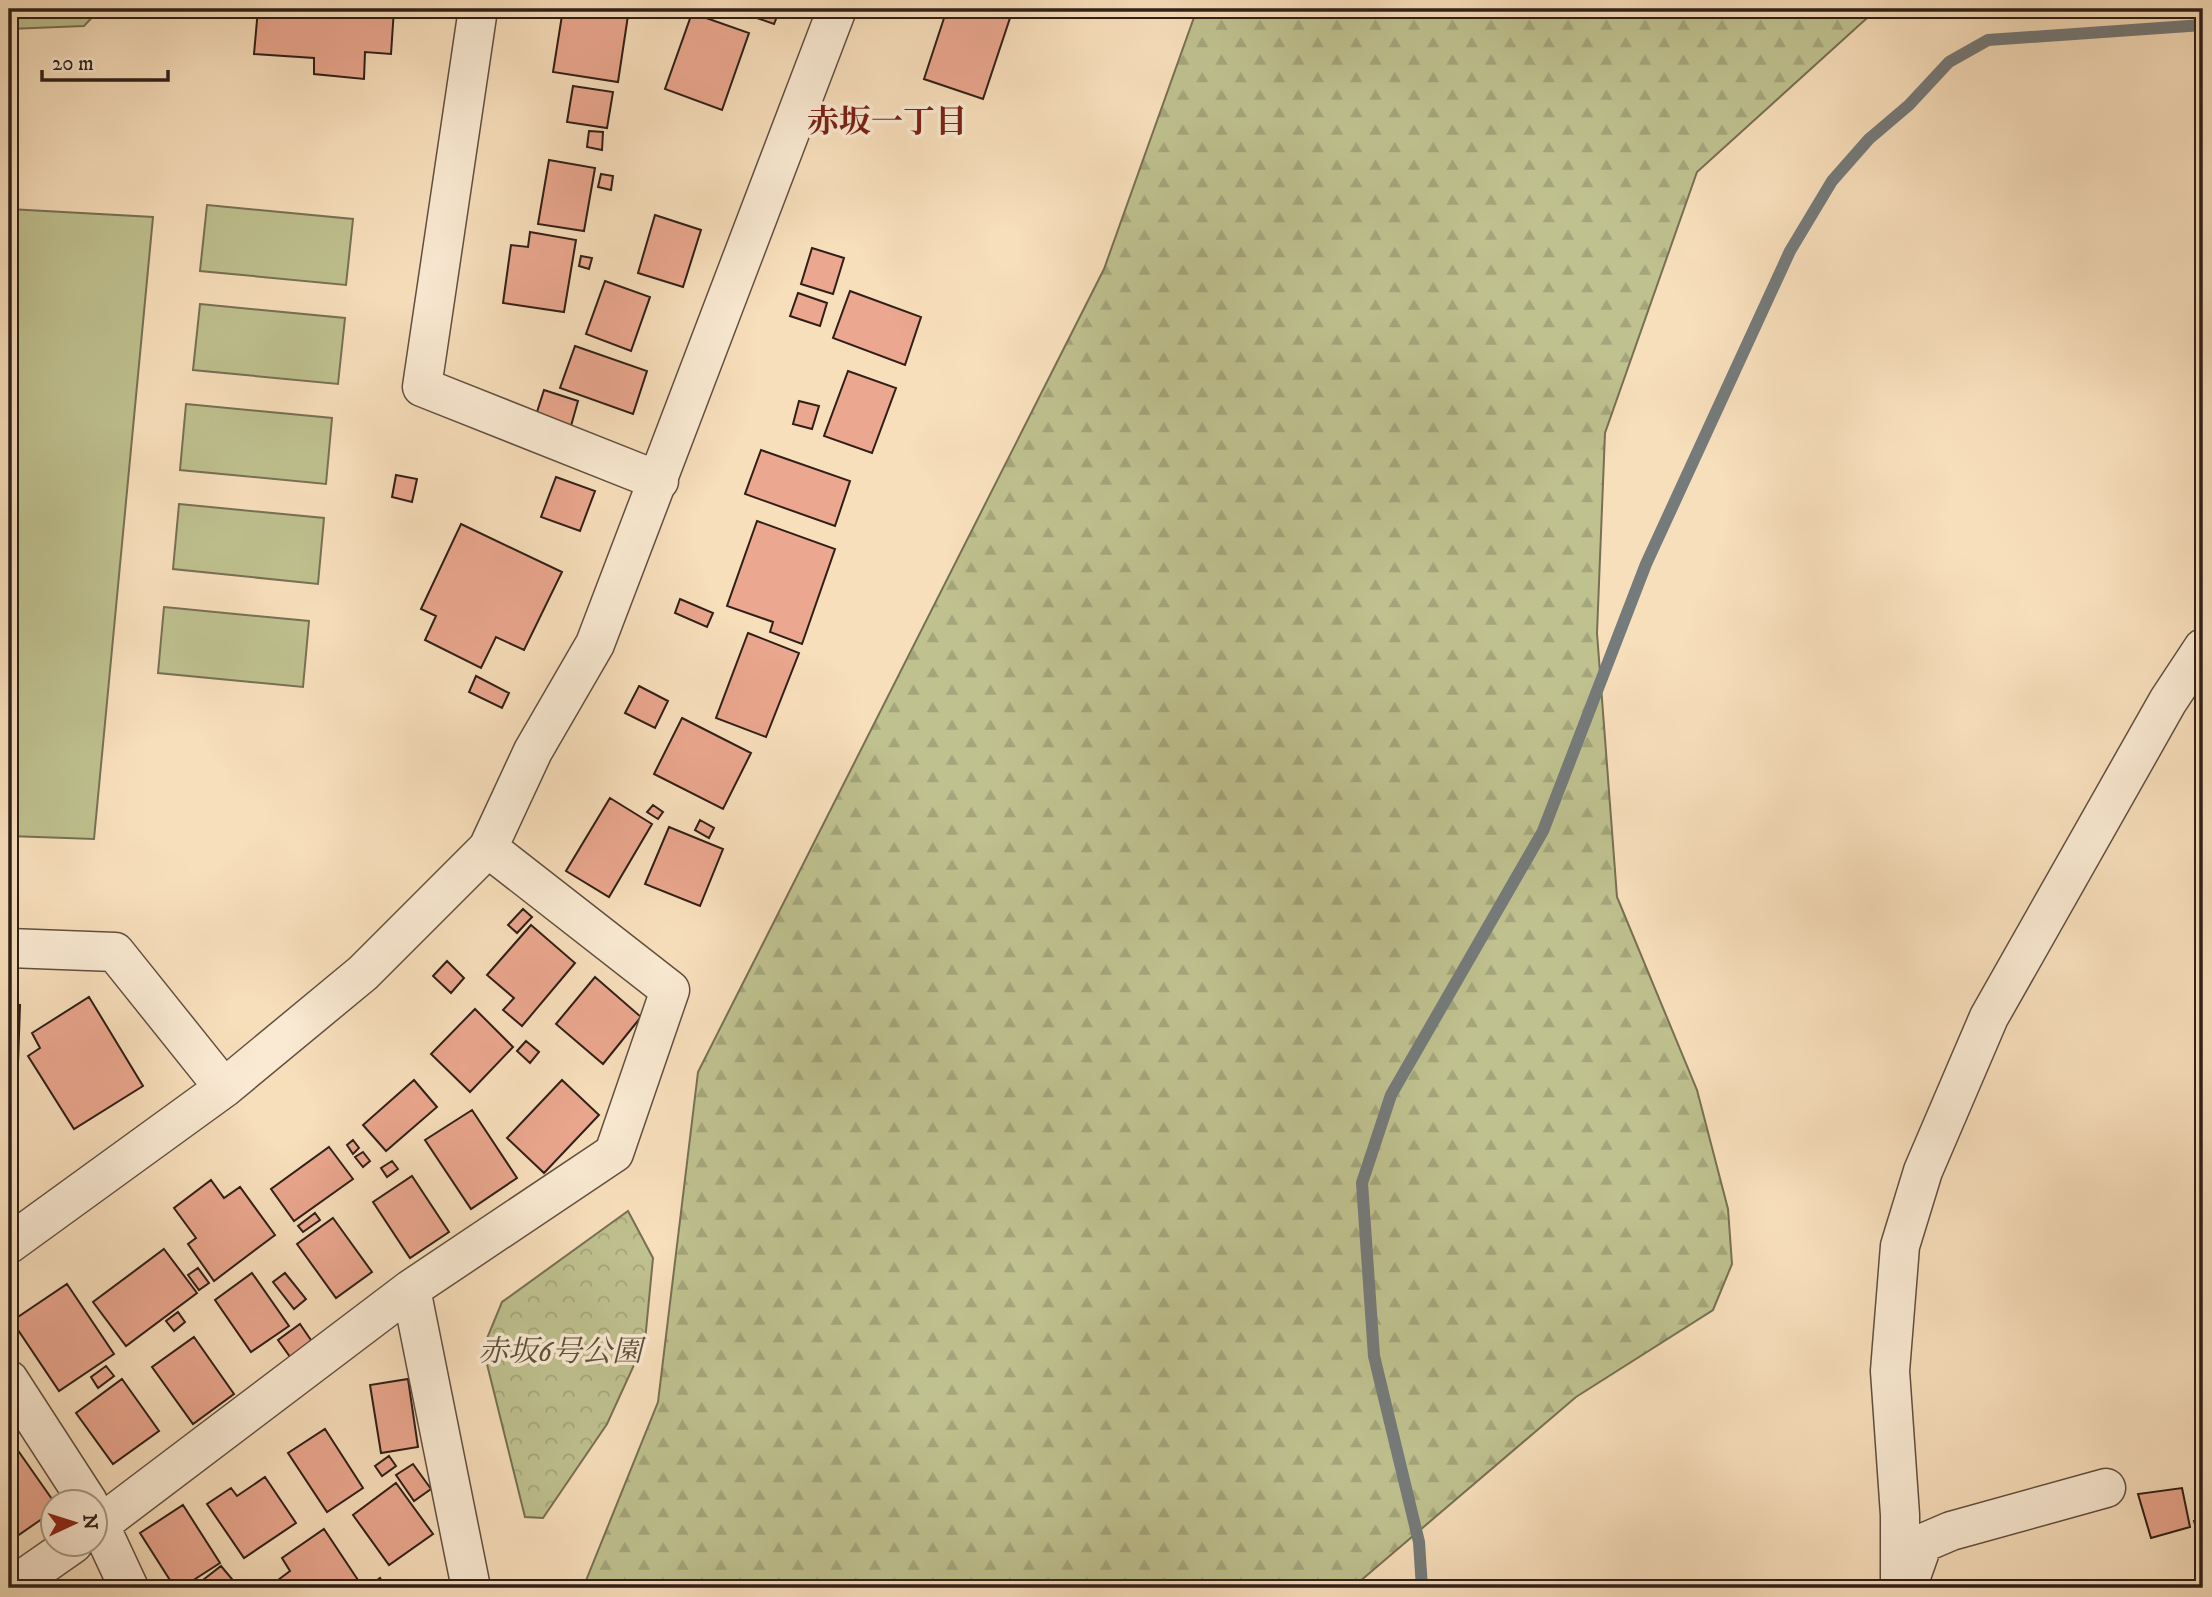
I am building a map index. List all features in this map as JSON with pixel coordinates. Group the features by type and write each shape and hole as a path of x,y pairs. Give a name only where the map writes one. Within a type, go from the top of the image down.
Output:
{"street":[{"path":"478,9 422,387 659,481"},
{"path":"9,1244 224,1088 363,973 488,848 533,751 595,644 837,9"},
{"path":"1899,1588 1900,1515 1890,1371 1900,1246 1923,1171 1989,1017 2168,701 2203,648"},
{"path":"108,1510 411,1289 614,1153 670,990 488,848"},
{"path":"9,948 115,952 224,1088"},
{"path":"411,1289 463,1584"},
{"path":"9,1380 70,1488"},
{"path":"1907,1588 1915,1559 1923,1543 1951,1531 2106,1488"},
{"path":"108,1553 129,1588"},
{"path":"10,1588 47,1558"}],"green space":[{"path":"9,9 100,9 84,26 9,29"},
{"path":"1197,9 1877,9 1697,172 1605,433 1597,633 1617,897 1697,1090 1728,1209 1732,1264 1713,1310 1576,1397 1352,1588 583,1588 658,1402 698,1072 1104,269"},
{"path":"207,205 353,219 346,285 200,271"},
{"path":"9,209 153,217 94,839 9,836"},
{"path":"200,304 345,318 338,384 193,370"},
{"path":"186,404 332,418 326,484 180,470"},
{"path":"179,504 324,518 318,584 173,569"},
{"path":"164,607 309,621 303,687 158,673"},
{"name":"赤坂6号公園","path":"628,1211 653,1258 645,1341 607,1424 543,1518 525,1517 483,1348 502,1302"}],"building":[{"path":"258,9 394,9 391,54 365,52 364,79 314,74 314,58 254,54"},
{"path":"563,9 629,9 618,82 553,72"},
{"path":"731,9 780,9 774,24"},
{"path":"947,9 1013,9 983,99 924,79"},
{"path":"692,13 749,33 722,110 665,89"},
{"path":"573,86 613,92 607,128 567,122"},
{"path":"589,131 603,132 602,150 587,147"},
{"path":"549,160 595,168 584,231 538,224"},
{"path":"601,174 613,176 611,190 598,187"},
{"path":"655,215 701,230 683,287 638,273"},
{"path":"530,232 576,240 564,312 503,303 511,245 528,247"},
{"path":"812,248 844,258 833,294 801,284"},
{"path":"581,256 592,258 589,269 579,266"},
{"path":"605,281 650,297 631,351 586,334"},
{"path":"850,291 921,317 905,365 833,338"},
{"path":"798,293 827,303 820,326 790,316"},
{"path":"575,346 647,371 633,414 560,388"},
{"path":"848,371 896,388 872,453 824,436"},
{"path":"544,390 578,401 571,426 536,415"},
{"path":"799,401 819,406 812,429 793,424"},
{"path":"761,450 850,481 835,526 745,494"},
{"path":"396,475 417,479 412,502 392,497"},
{"path":"556,477 595,491 580,531 541,517"},
{"path":"757,521 835,549 802,644 770,632 773,622 727,606"},
{"path":"461,524 562,572 524,650 496,637 481,668 425,640 436,616 421,609"},
{"path":"680,599 713,613 707,627 675,613"},
{"path":"748,633 799,653 766,737 716,718"},
{"path":"476,676 509,693 502,708 469,692"},
{"path":"639,686 668,701 655,728 625,713"},
{"path":"682,718 751,753 723,809 654,774"},
{"path":"610,798 652,824 609,897 566,871"},
{"path":"653,805 663,812 658,819 647,812"},
{"path":"700,820 714,828 709,838 695,830"},
{"path":"669,827 723,849 700,906 645,884"},
{"path":"523,909 532,917 517,933 508,925"},
{"path":"531,925 575,963 522,1026 503,1010 514,998 487,975"},
{"path":"447,961 464,978 451,993 433,976"},
{"path":"595,977 641,1017 603,1064 556,1024"},
{"path":"89,997 143,1086 74,1129 28,1056 40,1048 32,1033"},
{"path":"9,1004 20,1005 18,1064 9,1063"},
{"path":"475,1009 513,1047 470,1092 431,1054"},
{"path":"526,1041 539,1052 530,1063 517,1051"},
{"path":"414,1080 437,1107 386,1151 363,1125"},
{"path":"562,1080 599,1115 544,1173 507,1138"},
{"path":"472,1110 517,1178 471,1209 425,1140"},
{"path":"353,1140 359,1148 353,1154 347,1145"},
{"path":"329,1147 353,1179 294,1221 271,1189"},
{"path":"363,1152 370,1161 363,1167 355,1157"},
{"path":"392,1161 398,1169 387,1177 381,1168"},
{"path":"412,1176 449,1232 410,1258 373,1202"},
{"path":"211,1180 224,1198 240,1187 275,1235 214,1281 188,1244 196,1238 174,1208"},
{"path":"315,1213 320,1220 303,1232 298,1226"},
{"path":"333,1218 372,1272 336,1298 297,1244"},
{"path":"164,1249 197,1293 126,1346 93,1302"},
{"path":"198,1268 209,1283 199,1290 188,1275"},
{"path":"252,1273 289,1326 251,1352 215,1300"},
{"path":"285,1273 306,1299 294,1309 273,1282"},
{"path":"67,1284 114,1354 59,1391 12,1321"},
{"path":"178,1312 185,1322 174,1331 166,1321"},
{"path":"300,1324 315,1346 293,1361 278,1340"},
{"path":"194,1337 234,1394 193,1424 152,1367"},
{"path":"106,1366 114,1376 98,1388 91,1377"},
{"path":"122,1379 159,1431 113,1464 76,1413"},
{"path":"408,1379 418,1447 381,1453 370,1385"},
{"path":"325,1429 363,1488 327,1512 288,1453"},
{"path":"12,1442 44,1488 38,1488 38,1522 10,1541 9,1444"},
{"path":"389,1456 396,1466 382,1476 375,1466"},
{"path":"413,1464 431,1489 414,1501 396,1475"},
{"path":"265,1477 296,1523 244,1558 207,1504 231,1488 237,1496"},
{"path":"396,1483 433,1534 389,1565 353,1515"},
{"path":"2182,1488 2190,1527 2151,1538 2138,1494"},
{"path":"183,1505 220,1563 181,1588 175,1588 140,1533"},
{"path":"2203,1520 2203,1550 2194,1521"},
{"path":"324,1529 362,1586 271,1588 270,1586 290,1571 282,1558"},
{"path":"221,1566 232,1579 221,1588 204,1588 199,1583"},
{"path":"380,1578 387,1588 369,1586"}],"waterway":[{"path":"1422,1588 1419,1542 1374,1356 1362,1183 1391,1095 1543,831 1646,564 1790,251 1832,181 1869,139 1909,105 1949,62 1988,40 2203,25"}],"district":[{"name":"赤坂一丁目","path":"887,121"}]}
